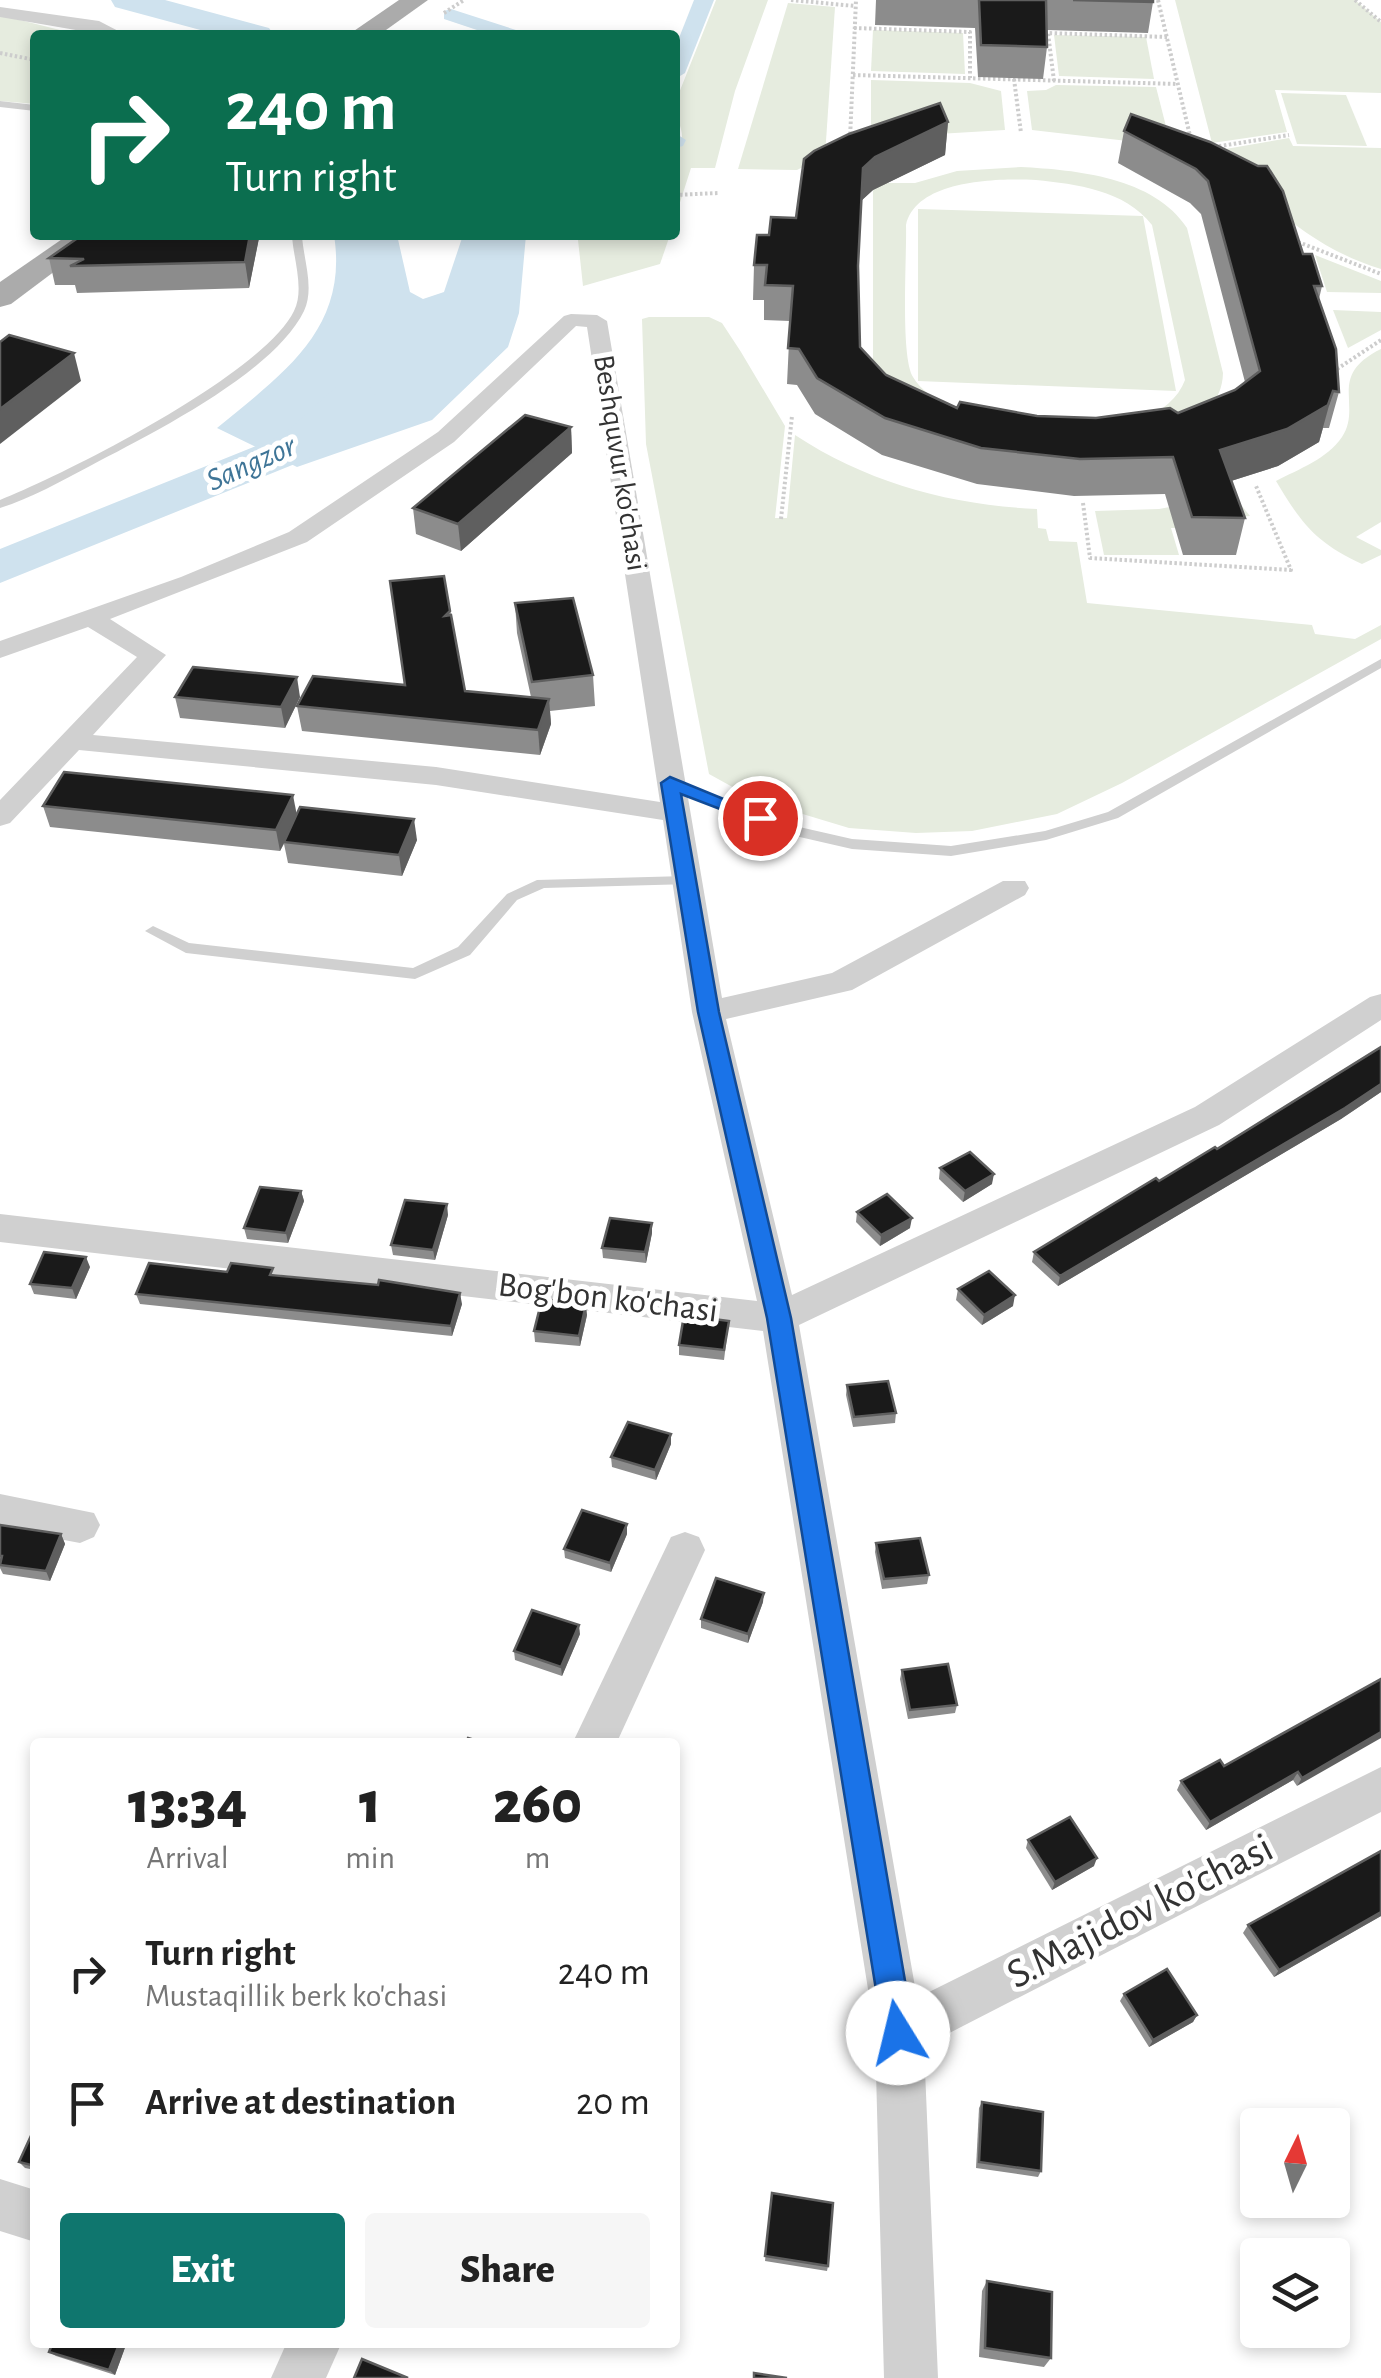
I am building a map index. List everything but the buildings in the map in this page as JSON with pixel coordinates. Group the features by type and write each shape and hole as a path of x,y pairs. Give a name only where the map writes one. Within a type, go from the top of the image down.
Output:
{"main road":[{"path":"385,30 416,0"},
{"path":"385,30 446,0"},
{"path":"3,284 46,240"},
{"path":"3,284 79,240"}],"street":[{"path":"0,12 107,30"},
{"name":"Beshquvur ko'chasi","path":"0,650 190,582 298,538 446,436 571,320 598,321 672,798"},
{"path":"0,816 154,655 90,618"},
{"path":"74,740 672,798 708,1012 779,1318 898,2033 910,2378"},
{"path":"708,1012 842,982 1014,888"},
{"path":"779,1318 1208,1116 1381,1004"},
{"name":"Bog'bon ko'chasi","path":"0,1228 779,1318"},
{"path":"0,1510 80,1525"},
{"path":"597,1738 685,1550"},
{"name":"S.Majidov ko'chasi","path":"898,2033 1381,1789"},
{"path":"0,2205 30,2214"},
{"path":"298,2378 312,2348"}],"lane":[{"path":"0,104 30,107"},
{"path":"0,504 28,494 225,383 274,341 300,310 302,278 298,240"},
{"path":"672,798 852,844 951,851 1046,836 1113,815 1381,663"},
{"path":"153,932 186,948 415,974 464,951 512,898 542,883 686,881"}],"path":[{"path":"791,0 856,3 850,139"},
{"path":"1158,0 1193,150"},
{"path":"1354,0 1381,22"},
{"path":"854,28 970,32 970,78"},
{"path":"1054,80 1048,33 1167,36"},
{"path":"0,54 30,59"},
{"path":"853,75 1178,84"},
{"path":"1014,80 1021,133"},
{"path":"1212,147 1289,135"},
{"path":"680,194 718,193"},
{"path":"1298,242 1381,274"},
{"path":"1338,369 1381,340"},
{"path":"782,520 792,416"},
{"path":"1083,504 1090,558 1290,570 1256,486"}],"shaded area":[{"path":"716,0 768,0 735,91 715,168 691,168 680,202 680,90"},
{"path":"1175,0 1355,0 1381,22 1381,93 1275,90 1287,132 1212,143"},
{"path":"788,3 835,7 825,156 797,170 738,169"},
{"path":"0,15 60,30 30,30 30,104 0,101"},
{"path":"873,30 963,33 965,74 871,71"},
{"path":"1054,35 1146,37 1154,79 1059,76"},
{"path":"871,80 970,83 1001,91 1005,130 871,138"},
{"path":"1056,85 1156,87 1171,146 1032,130 1027,91"},
{"path":"1281,93 1346,95 1367,146 1297,144"},
{"path":"1289,138 1293,146 1381,148 1381,269 1310,235 1271,205 1214,151"},
{"path":"1021,167 1089,174 1134,187 1173,211 1187,228 1223,373 1215,400 1196,420 1168,434 1134,442 1097,447 1029,446 993,440 923,416 885,410 873,403 873,190 886,183 915,183 957,171","holes":["1036,180 1114,196 1152,225 1185,380 1167,405 1136,422 1096,430 1052,432 1008,426 967,415 934,398 913,377 905,327 906,225 913,210 925,198 961,184"]},
{"path":"918,209 1143,216 1176,391 918,381"},
{"path":"578,240 668,240 660,264 583,286"},
{"path":"1315,255 1381,281 1381,293 1327,292"},
{"path":"1333,310 1381,312 1381,330 1348,348"},
{"path":"709,317 722,323 741,352 785,426 775,518 787,518 795,435 851,466 911,488 973,502 1037,509 1038,528 1046,529 1049,541 1077,542 1087,603 1312,625 1315,634 1355,639 1381,625 1381,639 1122,783 1057,814 972,831 916,833 849,828 756,800 709,774 646,444 642,319"},
{"path":"1381,349 1381,522 1356,537 1381,550 1381,555 1362,564 1311,530 1276,481 1336,445 1347,425 1350,380 1364,359"},
{"path":"1233,495 1250,516 1214,519 1220,528 1171,528 1179,555 1104,555 1095,511 1159,509"}],"water":[{"path":"334,240 398,240 410,292 423,299 444,292 461,240 526,240 519,313 508,347 432,420 297,467 217,428 306,347 331,298 336,268"}],"waterway":[{"name":"Sangzor","path":"127,0 238,30"},
{"path":"680,60 704,0"},
{"path":"451,15 497,30"},
{"name":"Sangzor","path":"0,567 300,445 353,396"}],"route":[{"path":"760,818 670,783 708,1012 779,1318 898,2033"}]}
